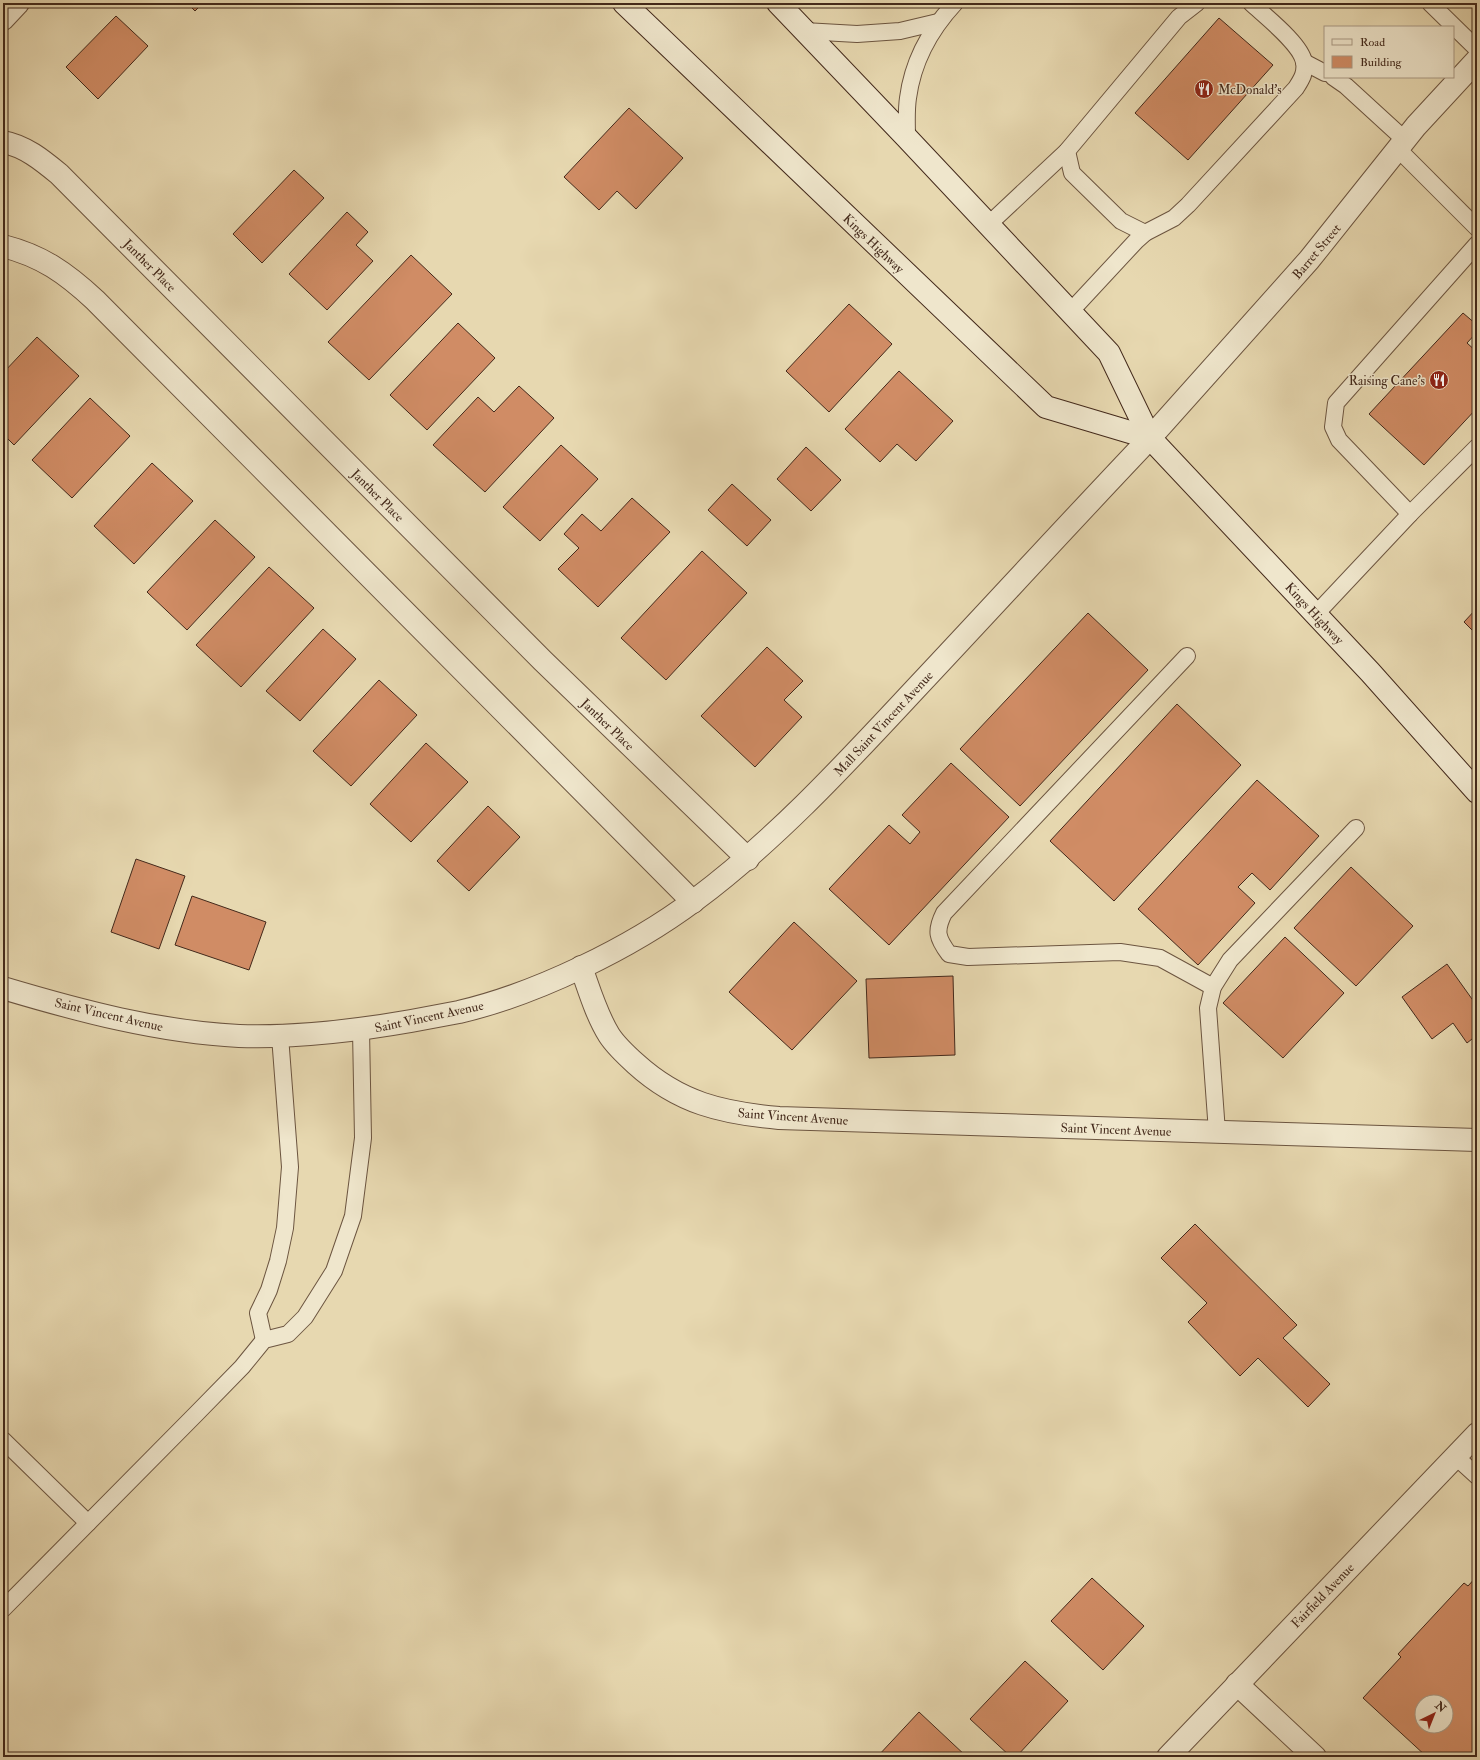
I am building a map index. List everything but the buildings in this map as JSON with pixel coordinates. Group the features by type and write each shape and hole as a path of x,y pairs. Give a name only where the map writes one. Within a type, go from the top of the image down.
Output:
{"street":[{"path":"3,19 18,3"},
{"name":"Kings Highway","path":"624,3 1046,407 1150,438"},
{"name":"Kings Highway","path":"778,3 1109,353 1150,438 1370,672 1477,792"},
{"name":"Barret Street","path":"1150,438 1309,260 1401,144 1440,99 1477,60"},
{"name":"Janther Place","path":"3,142 16,145 29,151 59,174 543,661 748,859"},
{"path":"3,246 26,252 60,270 95,300 693,902"},
{"name":"Mall Saint Vincent Avenue","path":"581,967 631,941 693,902 748,859 862,746 1150,438"},
{"name":"Saint Vincent Avenue","path":"3,988 86,1012 160,1027 236,1036 280,1036 361,1030 460,1011 537,987 581,967 600,1016 610,1035 623,1052 657,1082 701,1105 750,1116 1477,1140"},
{"name":"Fairfield Avenue","path":"1168,1757 1477,1434"},
{"path":"1237,1684 1315,1757"}],"lane":[{"path":"907,138 908,98 922,49 938,22 955,3"},
{"path":"988,225 1067,150 1179,17 1197,3"},
{"path":"1070,312 1136,241 1145,234 1174,218 1188,206 1296,88 1304,74 1304,62 1294,42 1251,3"},
{"path":"1430,3 1454,26"},
{"path":"804,31 857,34 900,31 938,22"},
{"path":"1454,26 1477,49"},
{"path":"1304,62 1324,72"},
{"path":"1334,78 1346,86 1477,228"},
{"path":"1067,150 1072,172 1120,221 1145,234"},
{"path":"1410,514 1339,440 1333,427 1336,403 1477,244"},
{"path":"1316,614 1410,514 1477,447"},
{"path":"1187,656 944,913 938,926 940,941 949,954 968,956 1120,952 1160,958 1213,987"},
{"path":"1217,1132 1208,1008 1213,987 1230,960 1356,828"},
{"path":"3,1609 242,1367 264,1340 288,1334 305,1317 334,1271 353,1216 363,1138 361,1030"},
{"path":"264,1340 258,1313 269,1290 278,1261 285,1228 290,1167 280,1036"},
{"path":"3,1440 88,1523"},
{"path":"1456,1456 1477,1476"}],"place":[{"name":"McDonald's","path":"1204,89"},
{"name":"Raising Cane's","path":"1439,380"}]}
